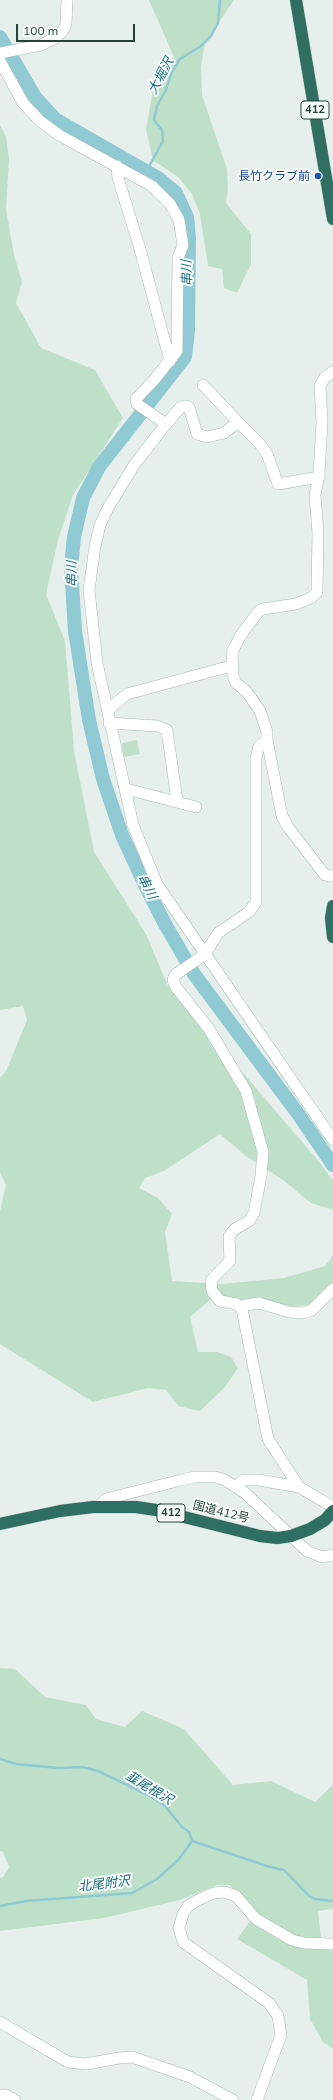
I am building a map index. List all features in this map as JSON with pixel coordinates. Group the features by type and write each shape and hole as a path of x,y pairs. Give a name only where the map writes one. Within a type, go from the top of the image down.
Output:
{"highway":[{"name":"412","path":"296,0 333,220"},
{"path":"333,906 331,918 333,937"},
{"name":"国道412号","path":"0,1524 60,1511 98,1507 136,1507 156,1510 260,1536 277,1538 291,1536 310,1529 325,1520 333,1511"}],"street":[{"path":"67,0 66,24 60,35 41,45 0,56 23,103 40,122 59,135 152,186 164,196 175,211 181,226 183,245 178,258 177,351 136,399 137,404 164,423"},
{"path":"117,166 118,178 140,248 170,361"},
{"path":"333,372 325,377 320,386 322,422 319,477 315,495 318,533 317,592 311,598 296,604 259,611 241,636 232,652 231,666 236,683 247,692 260,711 267,732 267,740 282,816 288,827 325,875 333,876"},
{"path":"202,385 260,443 267,454 278,484 319,477"},
{"path":"238,422 224,434 207,438 197,434 189,407 181,407 164,423 134,464 108,508 100,525 95,546 89,590 97,663 108,710 109,723 134,825 157,884 203,955 333,1140"},
{"path":"108,710 127,694 231,666"},
{"path":"109,723 157,726 167,730 177,801"},
{"path":"267,740 259,746 256,758 256,902 249,912 218,933 203,955 175,975 173,980 176,987 209,1029 246,1091 263,1152 261,1176 254,1213 249,1221 235,1229 229,1236 230,1261 224,1269 214,1277 211,1286 214,1296 220,1301 234,1303 240,1306 259,1303 289,1312 304,1313 312,1310 333,1289"},
{"path":"126,789 196,807"},
{"path":"240,1306 244,1319 268,1439 299,1487"},
{"path":"98,1507 106,1499 195,1477 215,1477 236,1486 314,1556 322,1557 333,1555"},
{"path":"236,1486 244,1480 259,1480 299,1487 333,1507"},
{"path":"257,2100 281,2034 281,2025 278,2016 269,2003 182,1942 179,1928 183,1914 188,1906 198,1900 214,1893 225,1892 236,1896 256,1919 292,1940 304,1943 333,1944"},
{"path":"0,2022 68,2062 86,2064 132,2057 190,2078 233,2100"},
{"path":"0,2096 6,2094 15,2100"}],"green space":[{"path":"149,0 234,0 205,43 201,67 202,95 227,169 228,188 226,203 251,234 251,264 237,293 224,288 222,269 208,266 200,214 192,194 178,177 153,160 146,130 152,95 157,74 174,57"},
{"path":"0,125 6,136 9,159 6,209 14,255 22,282 16,303 41,348 95,370 123,418 73,495 58,540 46,594 65,641 74,751 94,852 146,934 167,984 321,1164 333,1181 333,1210 311,1203 283,1180 247,1157 220,1134 164,1171 145,1178 139,1188 158,1198 172,1214 165,1232 172,1281 222,1284 284,1278 325,1266 333,1255 333,1282 309,1305 253,1308 237,1301 210,1300 190,1317 198,1352 217,1352 231,1357 238,1368 225,1387 200,1411 178,1406 166,1390 148,1388 93,1402 0,1344 0,1211 6,1185 0,1172 0,1078 6,1071 27,1020 23,1006 0,1010"},
{"path":"137,740 140,754 124,757 122,743"},
{"path":"0,1668 15,1669 45,1697 86,1705 96,1719 125,1727 142,1711 184,1729 233,1785 271,1781 315,1802 333,1785 333,1909 318,1911 322,1948 333,1947 333,2049 323,2042 310,2019 307,1980 237,1939 254,1916 230,1885 217,1885 180,1900 104,1918 0,1931 0,1878 3,1877 9,1867 3,1852 0,1851"}],"waterway":[{"name":"大堀沢","path":"147,170 163,141 162,130 154,120 157,106 166,90 171,74 180,59 201,46 211,36 218,23 220,0"},
{"name":"串川","path":"0,37 35,97 55,119 158,178 176,193 187,217 189,238 188,330 185,357 99,467 83,498 74,537 71,567 75,631 89,720 103,779 122,835 145,885 165,924 194,974 299,1115 333,1165"},
{"name":"韮尾根沢","path":"0,1759 16,1764 58,1768 82,1767 98,1771 150,1796 165,1806 182,1827 189,1832 192,1841"},
{"name":"韮尾根沢","path":"192,1841 267,1866 284,1870 309,1896 315,1899 333,1901"},
{"name":"北尾附沢","path":"0,1906 26,1901 132,1893 157,1879 179,1859 192,1841"}],"place":[{"name":"長竹クラブ前","path":"318,176"}]}
